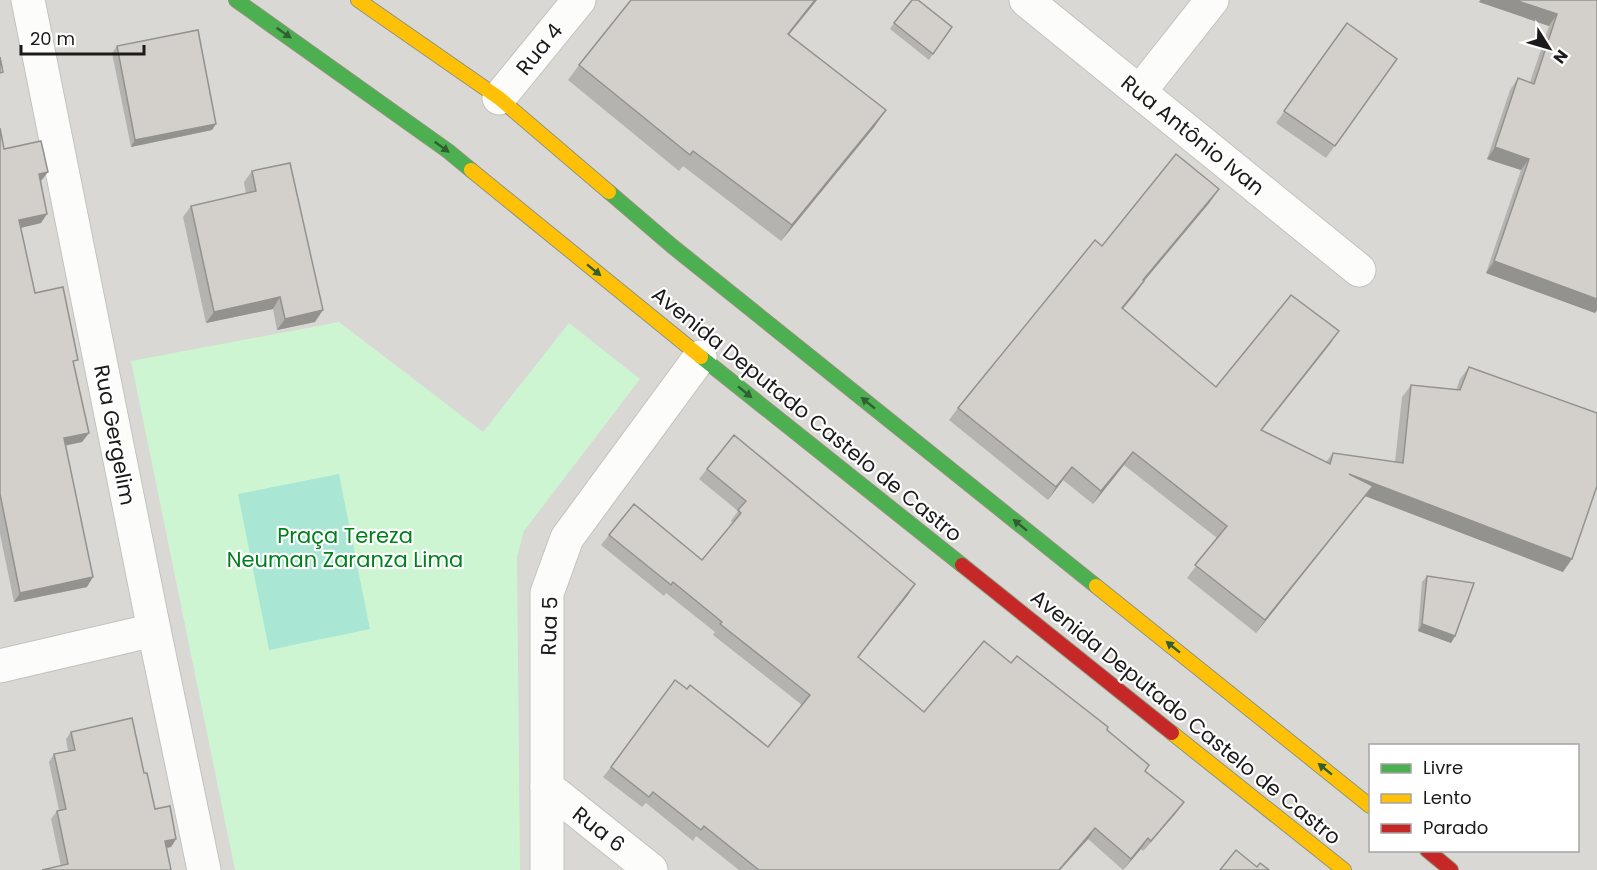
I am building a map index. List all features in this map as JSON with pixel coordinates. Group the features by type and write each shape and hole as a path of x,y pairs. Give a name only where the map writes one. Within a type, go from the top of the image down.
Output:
{"main road":[{"name":"Avenida Deputado Castelo de Castro","path":"236,0 448,151 700,357 1344,870"},
{"path":"358,0 499,98 672,246 1369,804"},
{"path":"1429,852 1451,870"}],"street":[{"name":"Rua Gergelim","path":"28,0 204,870"},
{"name":"Rua 4","path":"499,98 579,0"},
{"name":"Rua Antônio Ivan","path":"1026,0 1359,270"},
{"path":"1140,91 1212,0"},
{"name":"Rua 5","path":"547,870 547,593 567,538 700,357"},
{"path":"0,666 154,630"},
{"name":"Rua 6","path":"547,787 651,870"}],"shaded area":[{"path":"0,0 1597,0 1597,870 0,870"}],"green space":[{"name":"Praça Tereza Neuman Zaranza Lima","path":"339,322 483,432 569,323 640,379 524,531 517,556 520,870 235,870 131,361"},
{"path":"339,474 370,629 269,650 238,494"}],"building":[{"path":"631,0 815,0 788,34 886,110 792,225 693,151 690,155 579,65"},
{"path":"912,0 918,0 952,27 933,54 894,23"},
{"path":"1515,0 1597,0 1597,299 1494,261 1529,159 1495,147 1518,78 1534,84 1557,14"},
{"path":"1347,23 1397,59 1335,146 1284,111"},
{"path":"198,30 216,124 135,140 117,46"},
{"path":"0,57 3,72 0,73"},
{"path":"0,128 4,149 41,141 48,172 39,174 47,214 19,220 35,293 63,287 78,360 73,361 89,433 64,438 93,577 20,593 0,494"},
{"path":"1176,154 1219,189 1122,308 1216,387 1291,295 1339,331 1261,430 1330,464 1333,453 1403,463 1411,385 1460,390 1469,367 1597,413 1597,486 1572,559 1349,474 1373,486 1265,620 1195,565 1227,526 1133,452 1101,491 1072,467 1056,487 958,408 1095,240 1102,246"},
{"path":"290,163 323,310 285,319 280,297 214,312 191,206 256,191 252,171"},
{"path":"734,435 915,584 858,657 924,712 984,641 1011,663 1017,656 1108,727 1107,730 1149,765 1145,771 1184,802 1151,841 1148,838 1131,859 1095,828 1059,870 759,870 704,826 701,830 653,792 649,797 611,767 675,680 687,689 690,685 768,747 810,695 720,624 722,622 673,582 671,585 609,535 634,504 702,560 741,513 738,510 746,501 707,469"},
{"path":"1427,576 1474,583 1455,636 1422,624"},
{"path":"132,718 144,773 147,773 155,809 170,806 176,839 165,841 171,870 42,870 68,864 57,811 66,809 54,754 75,750 71,732"},
{"path":"1236,850 1257,867 1260,863 1269,870 1220,870"}],"traffic: fast":[{"path":"236,0 448,151 471,170"},
{"path":"609,192 672,246 1096,586"},
{"path":"701,357 962,565"}],"traffic: slow":[{"path":"358,0 499,98 609,192"},
{"path":"471,170 701,357"},
{"path":"1096,586 1369,805"},
{"path":"1172,733 1344,870"}],"traffic: jam":[{"path":"962,565 1172,733"},
{"path":"1429,852 1451,870"}]}
